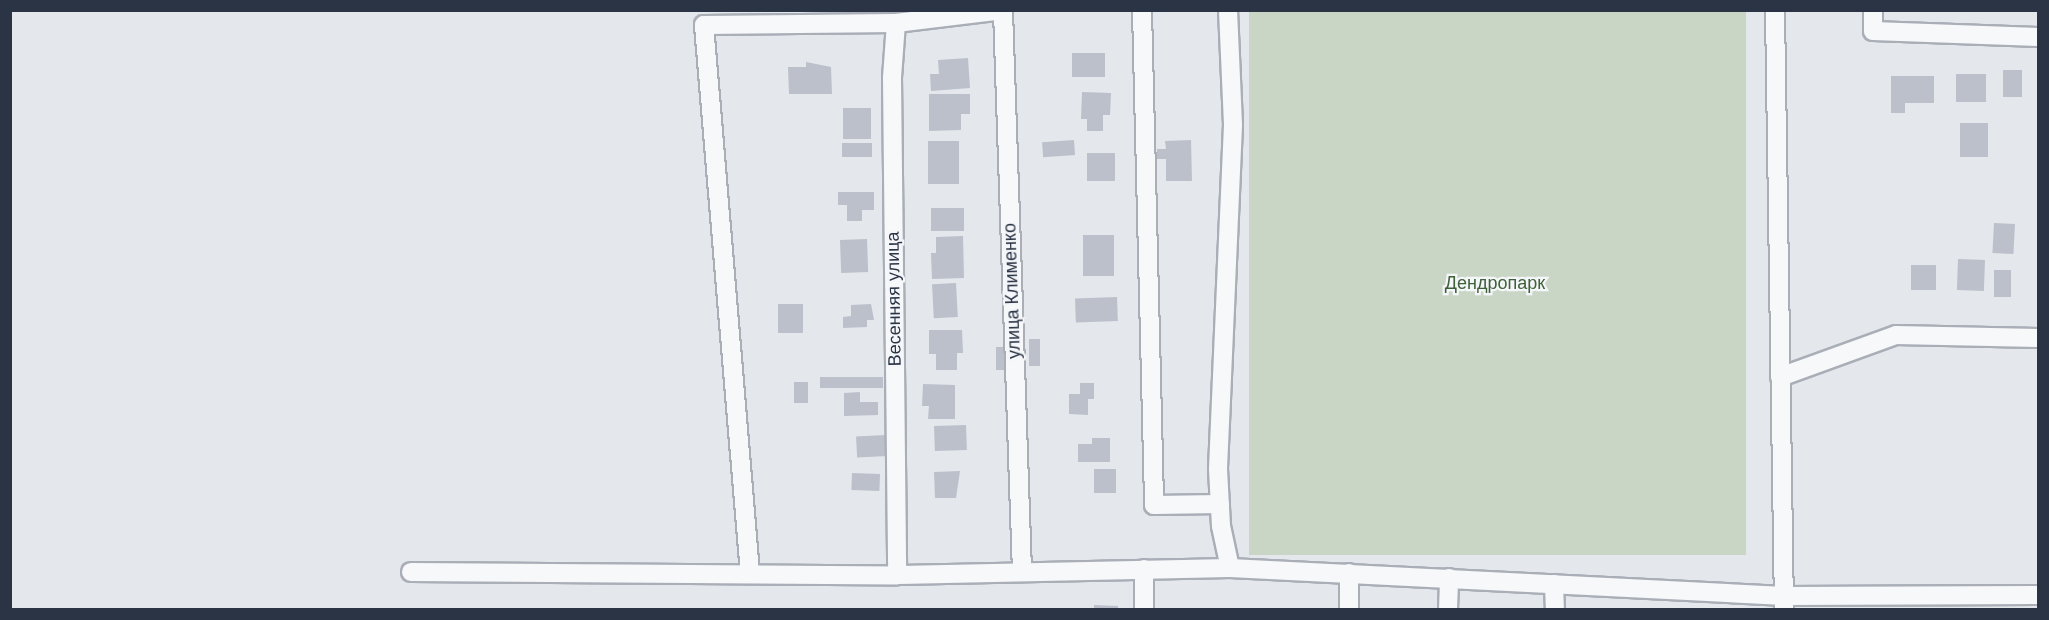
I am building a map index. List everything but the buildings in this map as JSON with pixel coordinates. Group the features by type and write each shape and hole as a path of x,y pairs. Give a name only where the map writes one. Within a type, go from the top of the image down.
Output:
{"street":[{"path":"750,573 704,25 896,23 1003,10"},
{"name":"улица Клименко","path":"1003,10 1022,572"},
{"path":"1142,10 1154,506 1220,504"},
{"path":"1228,10 1233,125 1220,504 1230,568"},
{"path":"1775,10 1784,603"},
{"path":"1873,10 1873,32 2038,37"},
{"name":"Весенняя улица","path":"896,23 892,78 897,574"},
{"path":"1780,377 1896,334 2038,338"},
{"path":"411,572 897,574 1230,568 1554,584 1784,603 2038,595"},
{"path":"1144,569 1144,609"},
{"path":"1349,573 1349,609"},
{"path":"1448,609 1449,578"},
{"path":"1554,584 1555,609"}],"green space":[{"name":"Дендропарк","path":"1249,11 1746,11 1746,555 1249,555"}]}
